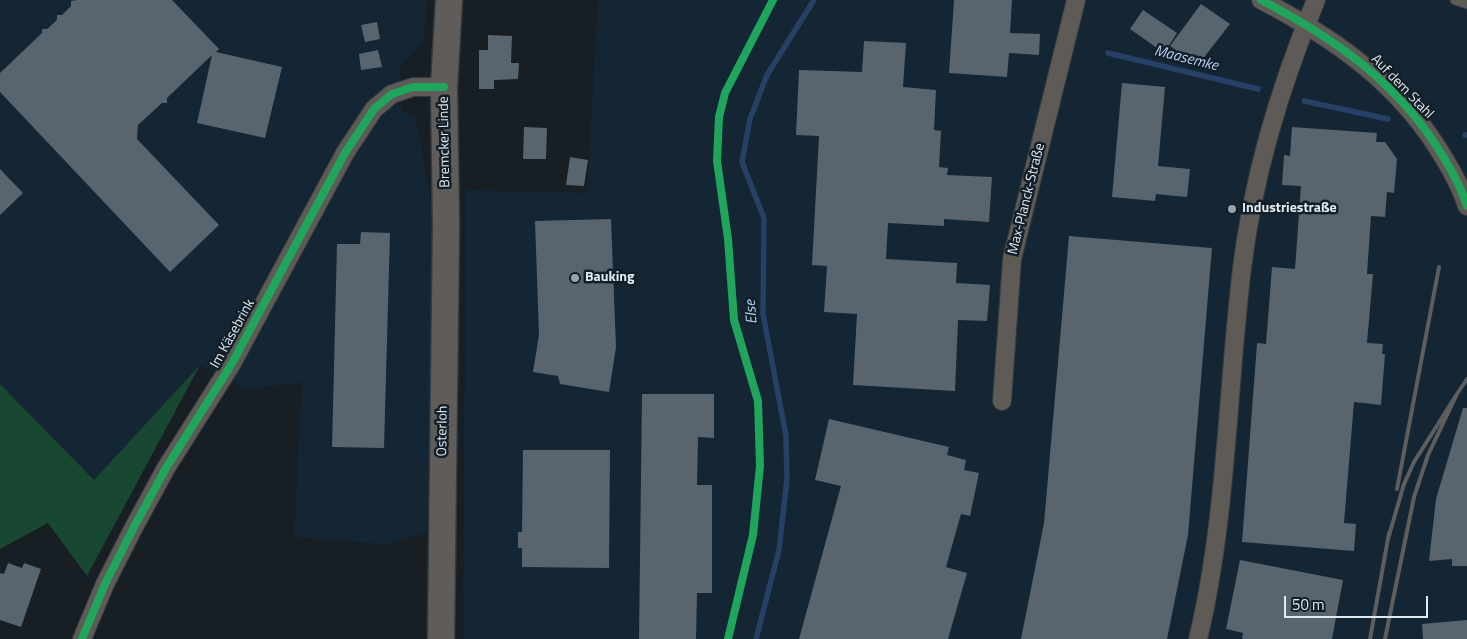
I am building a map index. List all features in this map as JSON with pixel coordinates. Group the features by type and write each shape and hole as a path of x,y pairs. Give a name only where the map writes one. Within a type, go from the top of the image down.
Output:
{"main road":[{"name":"Bremcker Linde","path":"446,224 444,86 449,0"},
{"name":"Osterloh","path":"441,639 446,224"}],"street":[{"name":"Max-Planck-Straße","path":"1002,401 1012,259 1076,0"},
{"name":"Auf dem Stahl","path":"1261,0 1306,24 1370,68 1403,102 1431,136 1449,167 1467,206"},
{"path":"1198,639 1214,549 1224,467 1244,258 1252,212 1276,109 1316,0"},
{"name":"Im Käsebrink","path":"82,639 105,584 166,468 232,365 296,242 374,109 392,94 413,87 444,86"}],"lane":[{"path":"1455,0 1467,4"}],"shaded area":[{"path":"0,0 427,0 423,43 400,66 402,111 416,118 435,226 427,533 386,544 294,537 302,382 246,389 200,365 94,480 0,384"},
{"path":"598,0 1467,0 1467,639 463,639 466,190 587,193"}],"green space":[{"path":"200,365 87,576 48,523 0,549 0,384 94,480"}],"building":[{"path":"172,0 219,49 216,52 282,67 265,138 197,123 212,55 167,98 167,103 162,103 138,125 137,139 219,225 170,272 0,92 0,73 42,33 42,29 47,29 57,20 57,15 62,15 71,6 71,1"},
{"path":"954,0 1012,0 1010,33 1040,34 1039,55 1009,53 1007,77 949,73"},
{"path":"1201,4 1230,24 1198,65 1170,46"},
{"path":"1143,10 1177,33 1166,50 1159,45 1157,48 1130,29"},
{"path":"377,22 380,39 365,42 361,25"},
{"path":"488,35 512,36 511,63 519,63 518,79 494,80 494,89 479,89 479,50 488,50"},
{"path":"864,41 906,43 903,87 936,90 934,130 941,131 939,167 948,168 947,175 992,177 989,222 944,219 944,226 888,223 886,259 957,263 956,283 990,285 987,321 958,320 955,391 853,385 857,314 824,312 827,266 812,265 819,136 796,135 799,70 862,72"},
{"path":"378,50 382,67 361,70 359,54"},
{"path":"1122,83 1165,87 1158,166 1190,169 1187,197 1156,194 1155,201 1112,197"},
{"path":"524,127 547,128 546,159 523,159"},
{"path":"1292,127 1377,133 1376,142 1385,142 1397,159 1394,193 1387,192 1385,217 1371,216 1367,274 1373,274 1367,343 1383,344 1382,354 1385,354 1381,405 1354,402 1344,523 1356,524 1354,551 1242,542 1257,343 1266,344 1272,267 1295,269 1301,186 1282,185 1284,155 1290,156"},
{"path":"570,157 588,160 584,186 566,185"},
{"path":"0,169 23,193 0,215"},
{"name":"Bauking","path":"611,219 616,347 609,392 560,384 558,376 533,372 539,335 535,221"},
{"path":"361,232 390,233 384,448 332,447 337,244 360,244"},
{"path":"1069,236 1212,248 1188,535 1167,639 1021,639 1044,523"},
{"path":"642,394 714,394 714,438 698,437 697,485 712,485 712,593 697,593 696,639 639,639"},
{"path":"1463,408 1467,408 1467,566 1452,566 1452,559 1429,561 1436,499"},
{"path":"829,419 949,447 947,455 966,460 964,470 979,473 970,516 961,514 946,567 967,573 948,639 799,639 841,486 815,480"},
{"path":"523,450 610,450 609,568 522,567 522,548 518,548 518,532 522,532"},
{"path":"1240,560 1343,580 1332,639 1242,639 1243,633 1226,629"},
{"path":"8,563 22,568 24,563 41,569 21,627 0,620 0,573 4,574"},
{"path":"1467,620 1467,639 1423,639 1422,624"}],"waterway":[{"name":"Else","path":"756,639 779,550 787,479 786,436 763,314 764,218 742,162 750,119 767,75 814,0"},
{"name":"Maasemke","path":"1108,53 1258,89"},
{"name":"Maasemke","path":"1304,101 1388,119"}],"railway":[{"path":"1397,489 1439,267"},
{"path":"1457,394 1467,379"},
{"path":"1385,639 1414,497 1428,455 1457,394 1414,462 1404,484 1388,539"},
{"path":"1370,639 1389,533"}],"cycle path":[{"path":"728,639 753,535 760,466 758,401 734,320 728,239 717,161 719,117 725,93 773,0"},
{"path":"1261,0 1289,15 1340,48 1387,86 1427,132 1451,170 1467,206"},
{"path":"82,639 105,584 134,527 166,468 231,365 345,153 374,109 392,94 413,87 444,87"}],"place":[{"name":"Industriestraße","path":"1232,209"},
{"name":"Bauking","path":"575,278"}]}
